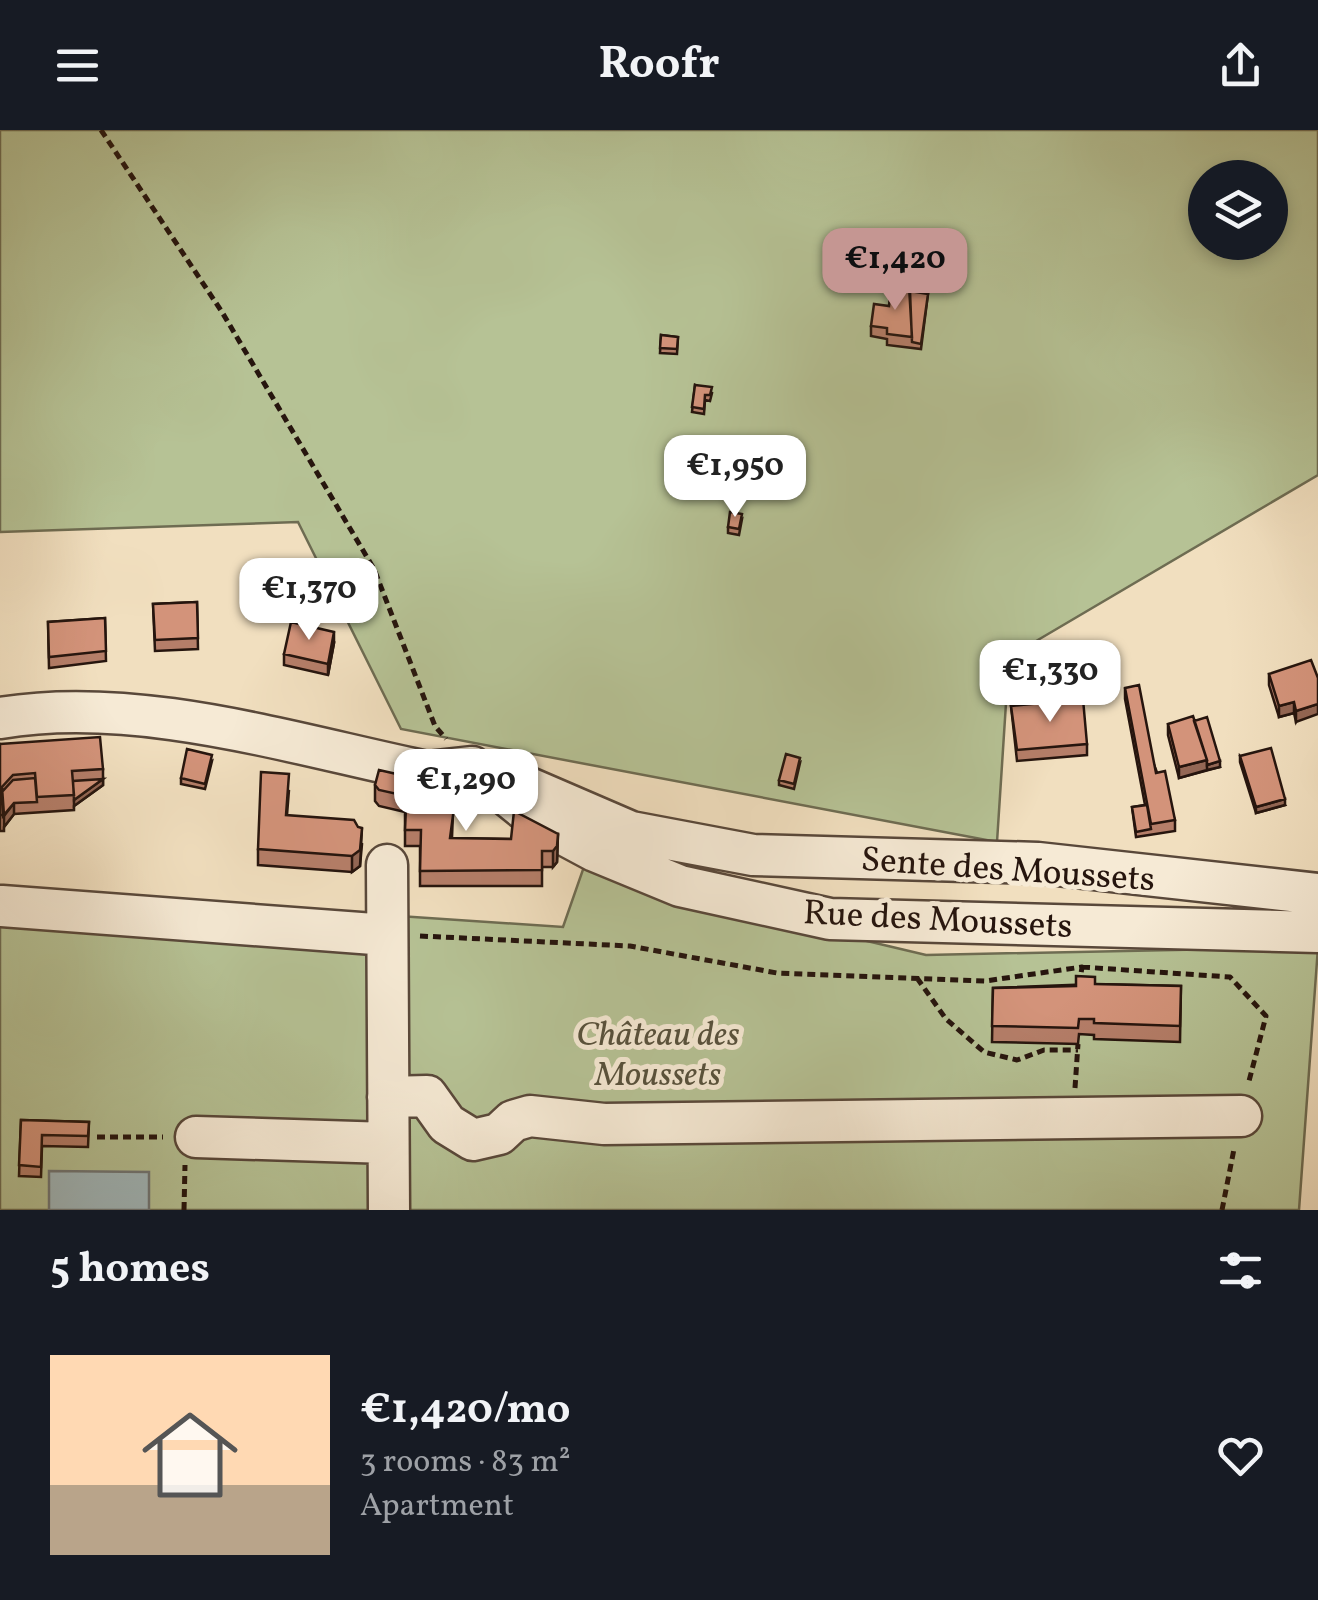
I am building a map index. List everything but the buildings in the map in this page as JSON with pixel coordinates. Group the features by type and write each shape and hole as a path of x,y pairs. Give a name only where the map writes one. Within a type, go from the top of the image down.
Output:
{"street":[{"path":"0,718 28,713 152,714 427,772 472,767"},
{"name":"Sente des Moussets","path":"472,767 631,832 753,855 1038,863 1318,894"},
{"name":"Rue des Moussets","path":"472,767 539,820 595,852 680,886 830,919 1318,932"},
{"path":"386,865 388,1210"},
{"path":"2,906 387,935"},
{"path":"388,1096 427,1096 447,1124 473,1140 499,1134 513,1120 530,1116 604,1124 1240,1116"},
{"path":"191,1137 388,1144"}],"path":[{"path":"101,130 222,312 374,569 434,726 472,767"},
{"path":"387,935 630,946 776,974 985,980 1082,967 1230,977 1266,1016 1240,1116 1222,1210"},
{"path":"1079,984 1082,967"},
{"path":"917,978 946,1018 984,1052 1017,1060 1044,1050 1078,1050"},
{"path":"97,1138 191,1137 184,1210"}],"green space":[{"path":"0,130 1318,130 1318,475 1009,657 997,842 401,729 298,522 0,532"},
{"name":"Château des Moussets","path":"587,858 715,905 926,955 1318,947 1299,1210 0,1210 0,889 563,927"}],"water":[{"path":"49,1171 149,1172 149,1210 49,1210"}]}
